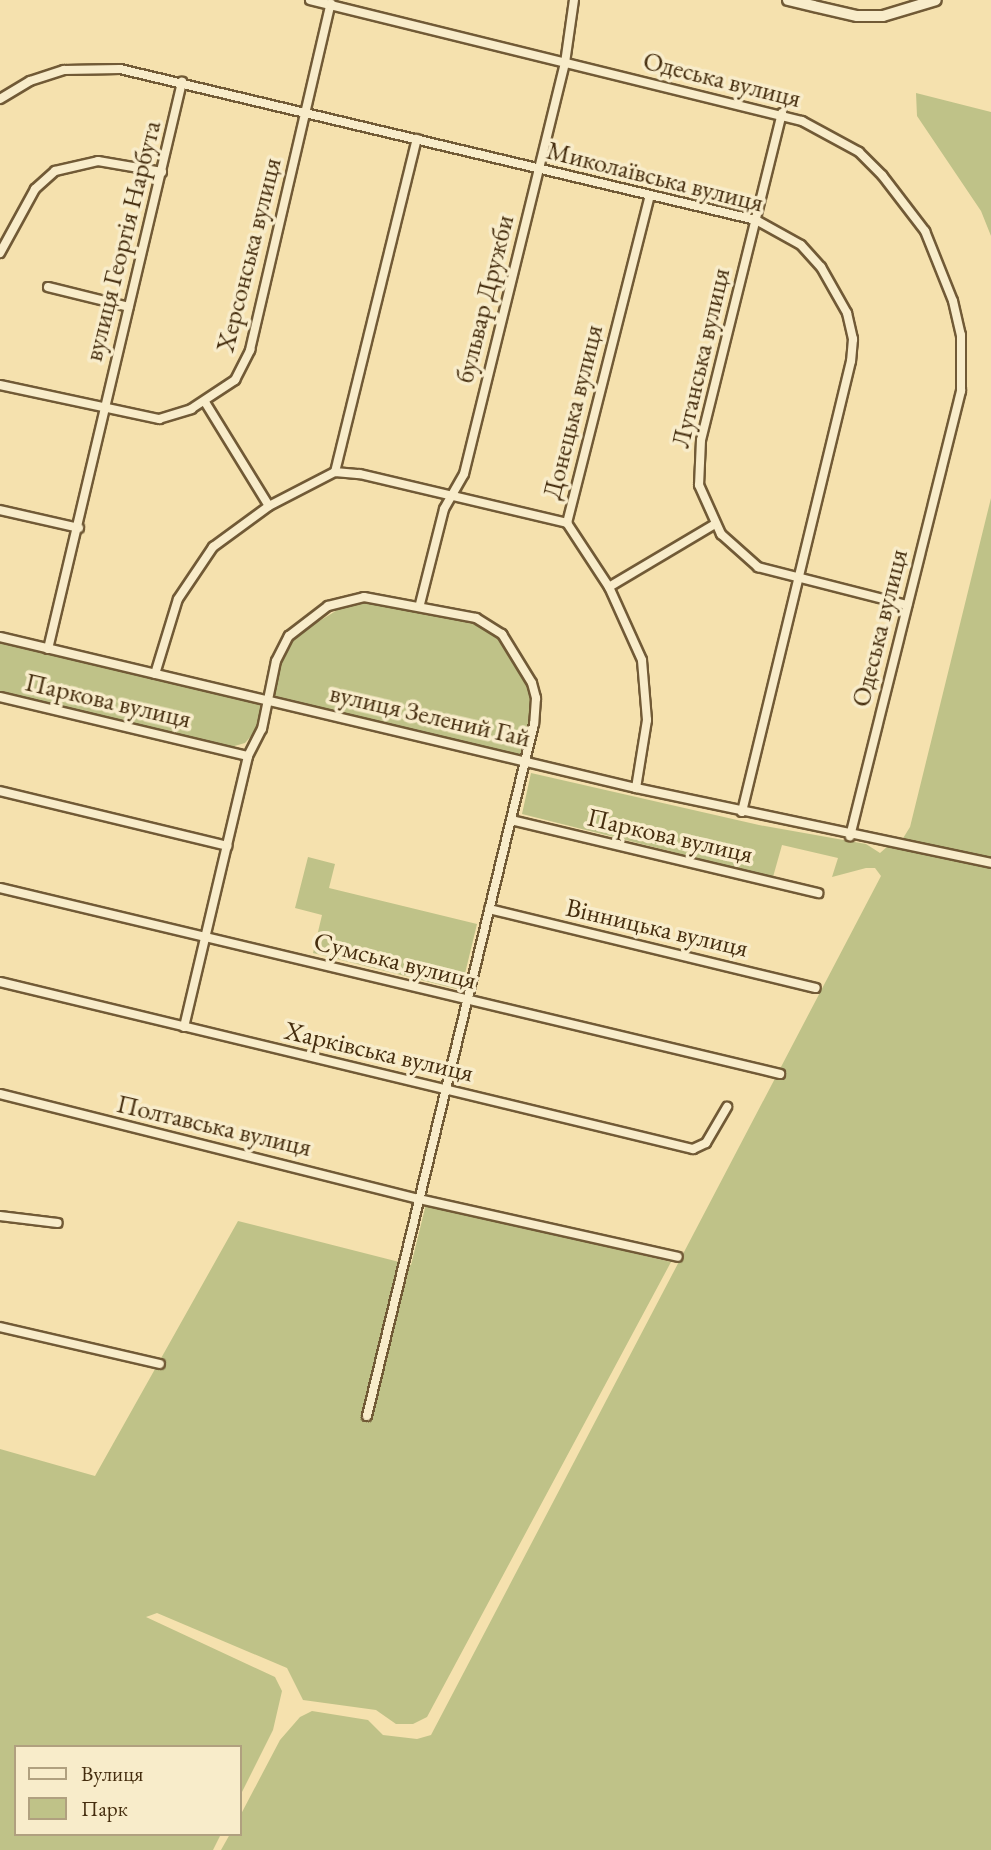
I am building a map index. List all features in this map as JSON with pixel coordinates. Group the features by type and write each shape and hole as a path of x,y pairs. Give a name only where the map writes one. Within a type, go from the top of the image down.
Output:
{"street":[{"name":"Одеська вулиця","path":"310,0 332,3 565,63 782,113 835,136 882,175 925,231 953,301 961,335 961,391 850,836"},
{"name":"бульвар Дружби","path":"420,604 444,509 464,474 565,63 575,0"},
{"path":"788,0 857,16 898,14 936,0"},
{"name":"Херсонська вулиця","path":"104,408 159,419 205,402 235,380 250,350 332,3"},
{"name":"Миколаївська вулиця","path":"0,99 47,75 81,68 120,69 306,111 538,170 756,220 801,245 821,267 847,313 853,339 742,812"},
{"name":"вулиця Георгія Нарбута","path":"48,649 79,528 104,408 182,82"},
{"name":"Луганська вулиця","path":"782,113 698,457 699,485 715,524 746,560 797,578 907,605"},
{"path":"335,472 416,139"},
{"path":"0,253 35,189 55,171 98,160 162,173"},
{"name":"Донецька вулиця","path":"636,788 648,720 647,680 634,638 610,587 567,523 650,195"},
{"path":"48,287 128,307"},
{"path":"0,384 104,408"},
{"path":"205,402 269,506"},
{"path":"155,674 169,619 188,579 213,547 269,506 335,472 567,523"},
{"path":"0,510 79,528"},
{"path":"610,587 715,524"},
{"path":"184,1027 248,756 262,729 266,699 285,642 321,611 353,597 420,604 477,618 509,644 536,698 526,761 367,1416"},
{"name":"вулиця Зелений Гай","path":"0,637 636,788 850,836 991,863"},
{"name":"Паркова вулиця","path":"0,697 248,756"},
{"path":"0,791 227,846"},
{"name":"Паркова вулиця","path":"511,820 818,893"},
{"name":"Сумська вулиця","path":"0,888 780,1074"},
{"name":"Вінницька вулиця","path":"489,909 816,988"},
{"name":"Харківська вулиця","path":"0,982 693,1149 706,1143 727,1107"},
{"name":"Полтавська вулиця","path":"0,1094 419,1199 678,1257"},
{"path":"0,1216 58,1223"},
{"path":"0,1327 160,1364"}],"green space":[{"path":"916,93 991,112 991,236 981,211 917,116"},
{"path":"991,498 991,1850 221,1850 229,1836 242,1836 242,1812 280,1740 300,1717 312,1711 368,1720 383,1735 417,1739 431,1735 881,876 875,868 866,868 832,877 838,858 782,845 773,877 522,814 531,773 759,825 866,844 880,853 888,846 897,848 910,827"},
{"path":"365,599 474,622 503,641 529,686 533,705 526,761 266,699 276,661 290,639 352,601"},
{"path":"0,641 258,704 262,707 258,728 245,743 231,747 0,693"},
{"path":"308,857 335,864 329,888 477,924 461,990 313,953 322,915 295,908"},
{"path":"426,1204 671,1262 427,1717 413,1724 396,1724 376,1710 303,1700 287,1668 157,1613 146,1617 275,1677 282,1691 273,1730 242,1792 242,1745 14,1745 14,1836 220,1836 213,1850 0,1850 0,1449 95,1476 238,1221 411,1265"}]}
